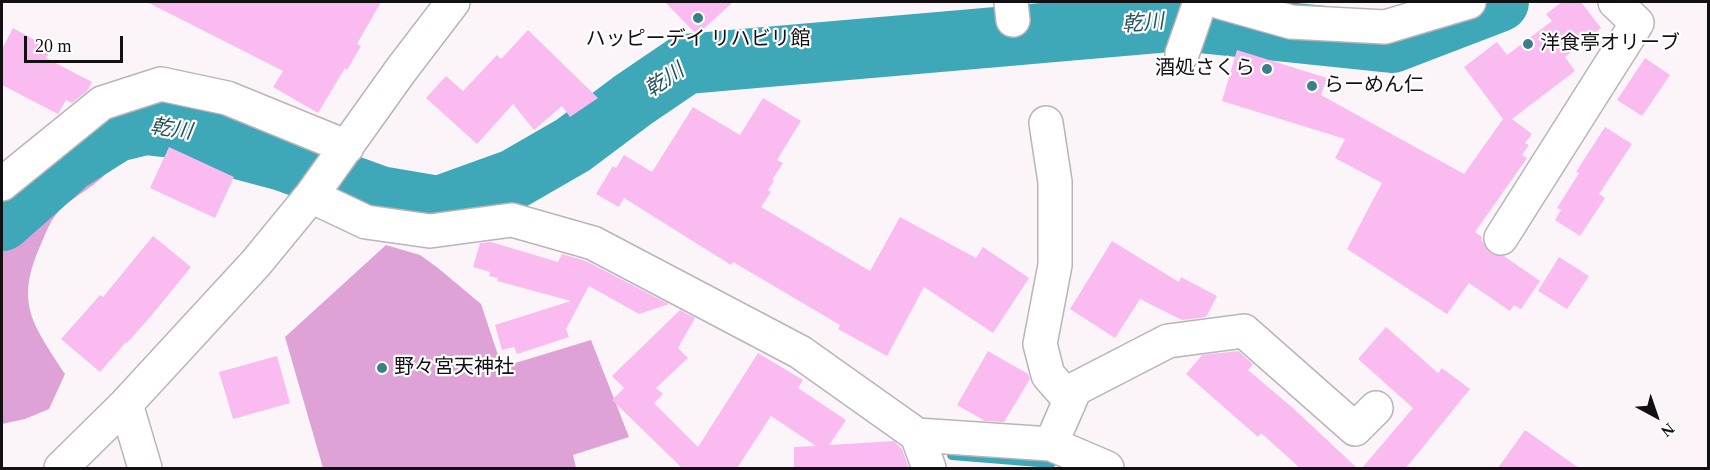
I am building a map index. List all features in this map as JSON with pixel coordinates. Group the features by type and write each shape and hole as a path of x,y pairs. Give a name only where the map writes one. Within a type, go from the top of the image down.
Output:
{"street":[{"path":"61,468 126,404 256,263 311,196 453,2"},
{"path":"1182,54 1200,2"},
{"path":"1220,2 1291,22 1384,27 1469,2"},
{"path":"1501,238 1637,23 1615,2"},
{"path":"2,184 102,103 160,84 227,99 347,147"},
{"path":"1046,123 1055,182 1055,265 1040,344 1048,375 1070,400"},
{"path":"311,196 366,222 430,231 512,220 593,243 800,352 917,435 1051,444 1107,468"},
{"path":"1051,444 1075,389 1168,341 1244,332 1355,429 1376,408"},
{"path":"126,404 146,468"},
{"path":"917,435 929,468"}],"shaded area":[{"path":"104,146 116,147 113,165 103,177 56,214 41,244 29,283 28,298 36,327 65,374 49,409 25,419 2,424 2,229 49,186"},
{"path":"386,245 420,255 481,304 502,367 591,340 629,437 573,455 576,468 323,468 285,337"}],"building":[{"path":"147,2 381,2 357,44 361,46 318,113 273,87 283,71"},
{"name":"ハッピーデイ リハビリ館","path":"665,2 733,2 697,35"},
{"path":"1562,2 1581,2 1601,28 1565,57 1575,71 1512,119 1532,134 1525,143 1529,145 1522,155 1527,158 1475,232 1482,237 1481,240 1491,253 1504,256 1540,281 1521,309 1514,305 1510,311 1469,283 1447,314 1347,249 1382,183 1335,158 1345,139 1222,101 1237,50 1327,78 1321,95 1464,174 1503,119 1464,67 1497,42 1507,55 1552,21 1546,14"},
{"path":"13,28 51,49 46,58 92,82 87,91 72,103 66,100 58,114 2,85 2,49"},
{"path":"528,30 598,98 570,117 562,106 534,130 513,104 477,144 426,98 446,76 463,91 497,55 501,59"},
{"path":"1645,58 1670,75 1642,116 1617,100"},
{"path":"763,98 801,121 777,160 783,163 772,180 774,181 768,190 771,192 761,207 870,271 900,217 976,258 983,247 1029,278 993,333 924,287 887,356 838,329 840,325 733,262 731,265 624,198 619,207 596,194 613,166 616,168 624,155 652,172 693,107 740,135"},
{"path":"1605,127 1632,144 1599,194 1605,198 1580,236 1555,220 1561,210 1557,208 1579,173 1576,172"},
{"path":"169,147 234,177 215,218 150,188"},
{"path":"153,236 191,267 151,316 100,372 61,339 100,295 103,297"},
{"path":"1112,241 1179,282 1181,277 1217,296 1206,317 1182,320 1140,299 1115,338 1070,309"},
{"path":"491,242 558,262 562,254 586,261 669,304 639,314 589,286 566,329 569,337 517,354 514,347 502,350 495,325 571,301 497,281 498,278 489,276 490,272 473,267 480,243"},
{"path":"1559,257 1589,276 1567,309 1538,291"},
{"path":"680,310 695,318 678,348 688,358 656,388 663,394 654,403 698,447 758,353 803,380 798,388 846,420 829,445 894,441 902,449 909,468 794,468 794,447 816,446 771,416 737,468 682,468 612,400 624,388 612,376"},
{"path":"1386,327 1438,373 1442,368 1470,389 1406,468 1362,468 1413,408 1358,359"},
{"path":"988,351 1028,374 1030,379 1004,422 985,421 957,405"},
{"path":"1238,351 1253,364 1248,370 1357,468 1300,468 1261,433 1258,437 1186,374 1202,355"},
{"path":"277,356 290,403 233,419 219,372"},
{"path":"1525,430 1579,468 1498,468"}],"waterway":[{"name":"乾川","path":"2,221 70,161 116,132 145,125 191,130 238,149 283,161 380,196 439,206 514,179 573,145 686,64 1180,21 1392,43 1499,2"},
{"path":"952,455 1051,463"}],"place":[{"name":"ハッピーデイ リハビリ館","path":"698,18"},
{"name":"洋食亭オリーブ","path":"1528,44"},
{"name":"酒処さくら","path":"1267,69"},
{"name":"らーめん仁","path":"1312,86"},
{"name":"野々宮天神社","path":"382,368"}]}
